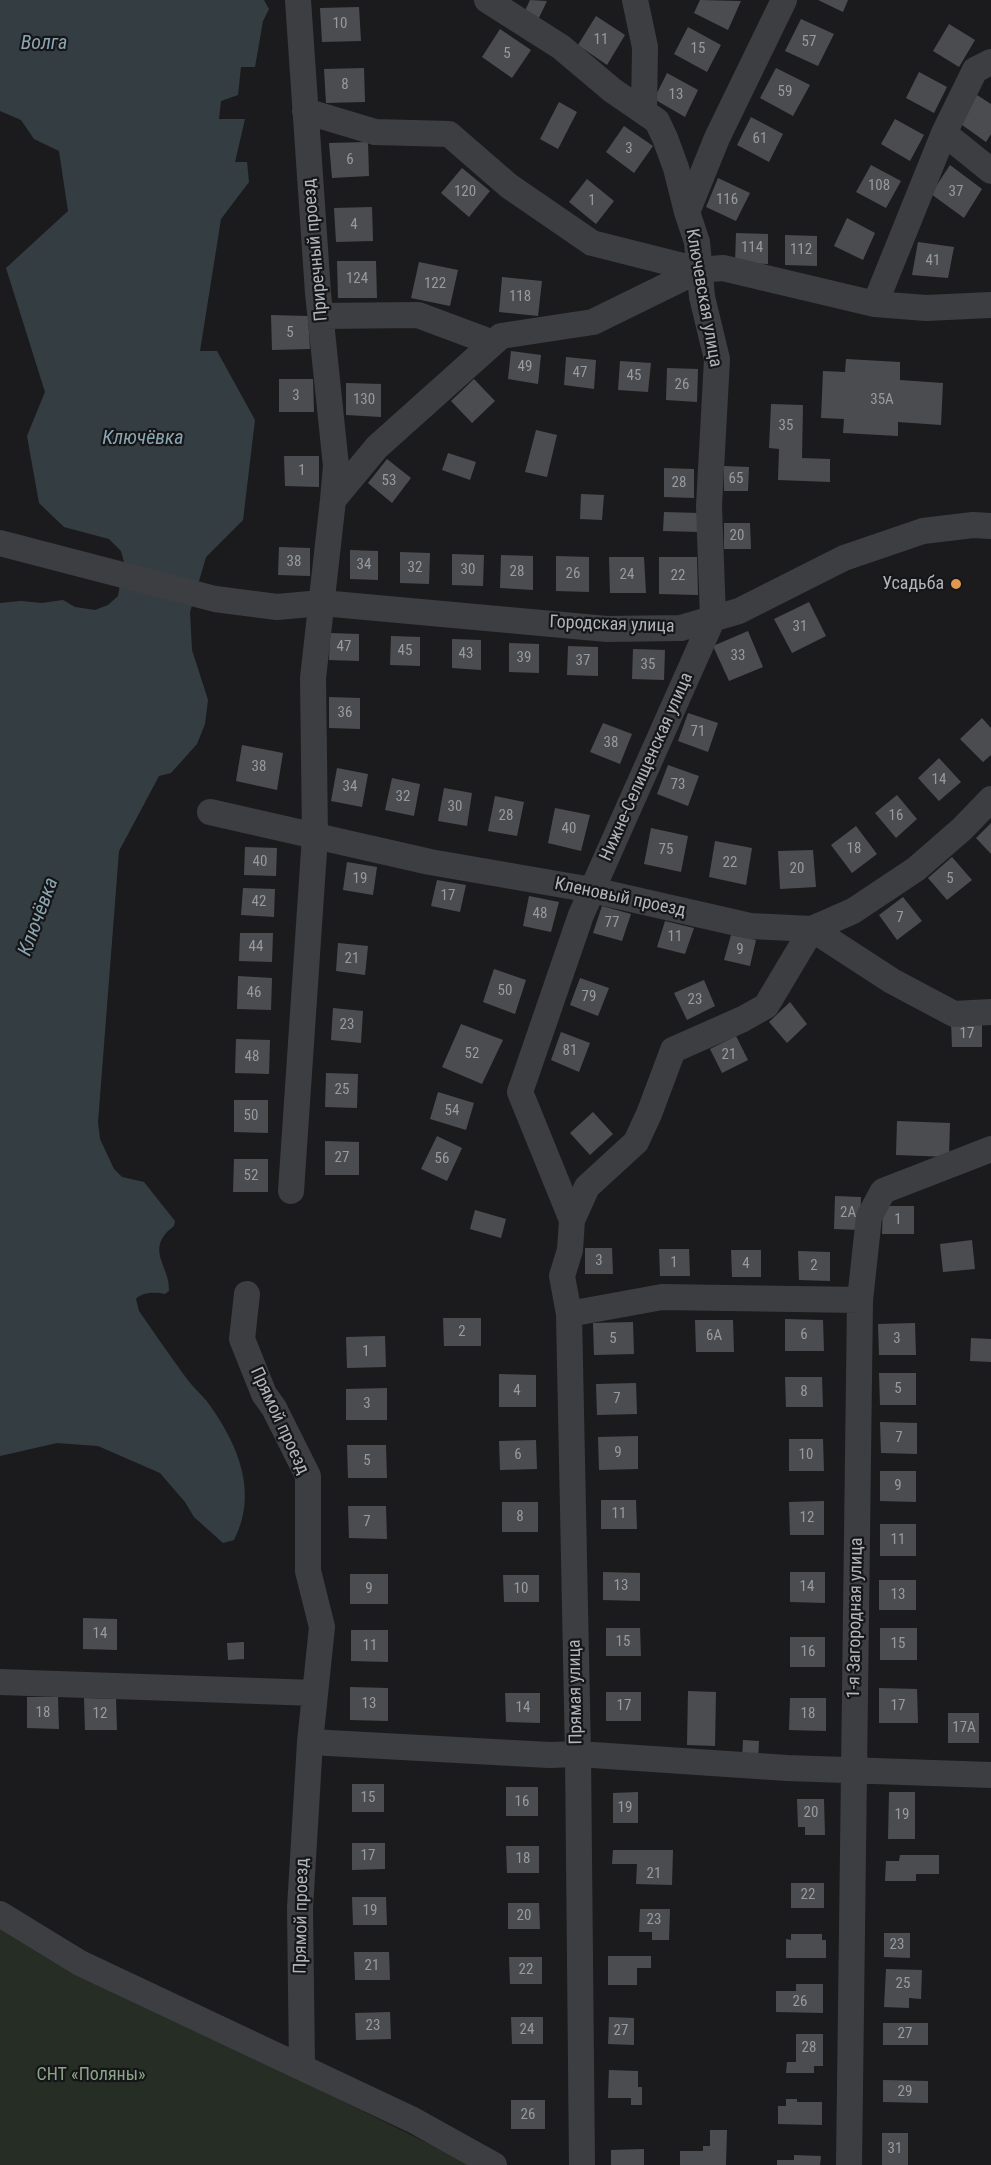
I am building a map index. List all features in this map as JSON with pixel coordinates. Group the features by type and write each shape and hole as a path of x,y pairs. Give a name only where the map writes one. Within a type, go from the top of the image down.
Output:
{"street":[{"name":"Приречный проезд","path":"291,1191 315,836 313,678 336,466 321,316 298,0"},
{"path":"487,0 561,47 612,90 657,121 665,138 687,212"},
{"path":"635,0 645,47 644,112"},
{"name":"Ключевская улица","path":"713,618 709,506 717,359 702,297 697,242 687,212 717,138 784,0"},
{"path":"875,304 944,133 975,70 991,62"},
{"path":"305,111 375,132 449,134 509,186 592,243 699,270 723,268 875,304 926,308 991,305"},
{"path":"944,133 991,171"},
{"path":"333,500 377,447 501,336 593,322 699,270"},
{"path":"321,316 418,315 493,343"},
{"name":"Городская улица","path":"0,543 215,599 277,607 322,603 608,629 681,628 739,611 844,558 923,531 973,525 991,526"},
{"name":"Нижне-Селищенская улица","path":"572,1220 520,1092 581,915 713,618"},
{"name":"Кленовый проезд","path":"210,812 430,862 592,890 750,926 812,929 853,911 916,869 962,829 991,799"},
{"path":"572,1220 587,1187 636,1142 673,1050 743,1019 766,1006 812,929 892,981 954,1014 991,1012"},
{"name":"1-я Загородная улица","path":"849,2165 860,1300 869,1217 883,1191 991,1149"},
{"name":"Прямая улица","path":"572,1220 570,1250 562,1276 569,1314 578,1754 582,2165"},
{"name":"Прямой проезд","path":"247,1294 242,1339 264,1394 274,1408 308,1476 308,1571 322,1627 310,1742 300,1908 302,2067"},
{"path":"569,1314 662,1297 860,1300"},
{"path":"0,1682 315,1693"},
{"path":"310,1742 549,1755 578,1754 854,1771 991,1775"},
{"path":"0,1914 80,1963 413,2120 494,2165"}],"green space":[{"name":"СНТ «Поляны»","path":"0,1920 289,2075 472,2165 0,2165"}],"water":[{"name":"Ключёвка","path":"0,0 264,0 269,9 263,21 255,67 241,67 238,95 221,101 219,119 245,119 235,162 247,162 249,182 221,219 200,351 217,351 255,420 243,520 206,557 190,612 192,650 208,700 205,724 197,744 171,773 159,776 119,851 98,1122 100,1139 114,1169 122,1177 144,1182 175,1221 174,1226 160,1242 159,1250 169,1282 169,1291 165,1294 145,1294 136,1299 139,1311 221,1422 237,1455 245,1488 244,1505 241,1523 234,1540 223,1543 194,1517 185,1502 160,1473 98,1446 57,1443 0,1456 0,603 21,601 42,603 63,600 75,607 95,610 108,605 118,596 124,562 121,551 109,539 64,527 39,503 27,436 45,392 6,268 68,211 59,151 34,139 21,120 0,111"}],"building":[{"path":"530,0 547,1 536,24 522,17"},
{"path":"700,0 741,1 728,30 694,13"},
{"path":"818,0 848,0 843,12"},
{"path":"359,7 361,41 322,42 320,8"},
{"path":"596,16 625,35 607,65 578,45"},
{"path":"801,19 834,34 818,66 785,51"},
{"path":"949,24 975,40 959,67 933,51"},
{"path":"688,27 721,45 707,72 674,54"},
{"path":"500,29 531,50 512,78 482,57"},
{"path":"364,68 365,102 326,103 324,69"},
{"path":"776,68 810,85 793,116 760,98"},
{"path":"919,72 947,87 934,113 906,98"},
{"path":"667,73 698,90 685,117 654,99"},
{"path":"977,95 991,104 991,134 986,142 958,122"},
{"path":"559,102 577,112 558,149 540,139"},
{"path":"751,117 783,134 769,162 737,145"},
{"path":"895,119 924,135 910,161 881,144"},
{"path":"624,126 653,146 634,173 606,152"},
{"path":"368,142 369,176 332,178 329,143"},
{"path":"871,165 901,181 886,208 856,192"},
{"path":"950,165 982,189 964,218 931,194"},
{"path":"462,168 490,191 469,217 441,193"},
{"path":"718,178 750,193 736,221 706,207"},
{"path":"587,179 614,201 596,224 569,202"},
{"path":"372,207 373,241 336,242 334,208"},
{"path":"847,218 875,233 863,260 834,246"},
{"path":"736,233 768,234 768,264 735,263"},
{"path":"785,235 817,236 817,266 785,265"},
{"path":"918,242 954,247 948,278 912,275"},
{"path":"337,261 376,261 377,298 338,298"},
{"path":"419,262 458,270 450,306 411,298"},
{"path":"502,277 542,281 538,316 499,312"},
{"path":"271,315 308,316 310,349 272,350"},
{"path":"511,351 541,355 538,384 508,379"},
{"path":"566,357 596,360 594,389 564,385"},
{"path":"846,359 900,362 900,380 943,383 941,425 898,422 898,436 843,433 844,419 821,418 823,371 845,372"},
{"path":"620,361 651,363 648,392 618,390"},
{"path":"667,368 698,369 697,402 666,400"},
{"path":"279,379 313,379 314,412 279,412"},
{"path":"474,379 495,401 472,423 451,401"},
{"path":"346,383 381,384 381,417 346,415"},
{"path":"771,404 803,405 802,458 830,459 830,482 778,480 779,449 769,448"},
{"path":"536,430 557,435 547,477 525,472"},
{"path":"448,453 476,462 470,480 442,470"},
{"path":"284,456 319,456 319,487 285,486"},
{"path":"387,459 411,478 392,503 368,483"},
{"path":"724,466 749,467 748,491 724,491"},
{"path":"664,468 694,469 694,498 664,497"},
{"path":"581,494 604,495 602,520 580,519"},
{"path":"664,512 699,513 699,532 663,531"},
{"path":"724,523 750,523 751,549 724,549"},
{"path":"279,547 310,548 310,576 278,575"},
{"path":"350,550 378,551 378,580 350,579"},
{"path":"400,552 430,553 429,584 400,583"},
{"path":"452,554 484,555 483,586 452,585"},
{"path":"501,555 533,556 533,590 500,588"},
{"path":"556,556 589,557 589,592 556,591"},
{"path":"609,557 644,557 646,593 610,593"},
{"path":"659,557 697,557 698,595 659,594"},
{"path":"809,602 826,636 792,653 774,619"},
{"path":"748,631 763,667 729,681 713,646"},
{"path":"330,633 359,634 359,661 329,660"},
{"path":"391,636 420,637 420,666 390,665"},
{"path":"452,639 481,640 481,670 452,668"},
{"path":"509,643 539,644 539,673 509,672"},
{"path":"568,646 598,647 598,676 567,675"},
{"path":"633,649 665,650 664,680 632,679"},
{"path":"329,697 360,698 360,729 329,728"},
{"path":"688,713 718,723 708,752 678,741"},
{"path":"982,718 991,728 991,755 983,762 960,739"},
{"path":"603,723 632,734 620,764 590,752"},
{"path":"242,745 283,753 277,790 236,781"},
{"path":"939,758 961,782 939,801 918,778"},
{"path":"668,765 699,776 688,806 657,794"},
{"path":"337,768 368,774 362,807 331,801"},
{"path":"392,778 420,784 414,816 385,810"},
{"path":"444,788 472,793 467,826 438,821"},
{"path":"897,795 917,819 896,838 875,813"},
{"path":"495,796 524,802 517,836 488,831"},
{"path":"555,808 590,815 581,851 548,843"},
{"path":"991,823 991,854 976,838"},
{"path":"856,826 877,854 852,873 831,845"},
{"path":"651,828 688,836 681,872 644,864"},
{"path":"715,841 752,848 746,885 709,877"},
{"path":"245,847 277,848 276,876 244,875"},
{"path":"813,850 816,887 780,889 778,851"},
{"path":"952,857 972,880 947,900 928,878"},
{"path":"347,862 377,867 373,895 343,890"},
{"path":"437,880 466,885 460,912 431,906"},
{"path":"243,888 275,889 274,917 241,915"},
{"path":"529,896 559,902 551,932 523,926"},
{"path":"903,897 922,921 897,940 879,915"},
{"path":"602,906 631,914 622,941 593,933"},
{"path":"665,921 694,928 685,954 657,947"},
{"path":"240,933 273,933 272,962 239,961"},
{"path":"731,935 756,940 750,966 724,960"},
{"path":"338,943 368,946 365,975 336,971"},
{"path":"494,969 526,980 515,1014 483,1002"},
{"path":"238,976 272,978 271,1010 237,1009"},
{"path":"580,978 609,988 598,1016 570,1005"},
{"path":"704,980 715,1006 687,1020 674,993"},
{"path":"790,1002 807,1024 787,1043 769,1022"},
{"path":"333,1008 363,1011 361,1043 331,1040"},
{"path":"982,1021 982,1047 952,1047 951,1022"},
{"path":"461,1024 503,1040 482,1084 442,1067"},
{"path":"561,1032 590,1043 579,1072 551,1060"},
{"path":"736,1036 748,1060 722,1073 710,1049"},
{"path":"236,1039 270,1040 269,1074 235,1073"},
{"path":"326,1073 358,1074 357,1108 325,1107"},
{"path":"438,1092 474,1103 466,1130 430,1119"},
{"path":"234,1100 268,1100 268,1133 234,1132"},
{"path":"593,1112 613,1134 590,1155 570,1133"},
{"path":"897,1121 950,1123 949,1157 896,1155"},
{"path":"437,1136 462,1148 447,1181 421,1169"},
{"path":"325,1141 359,1142 359,1175 325,1175"},
{"path":"234,1159 268,1159 268,1192 233,1192"},
{"path":"835,1196 861,1197 860,1230 834,1229"},
{"path":"883,1206 914,1206 914,1234 882,1234"},
{"path":"475,1210 506,1219 501,1238 470,1229"},
{"path":"972,1240 975,1269 943,1272 940,1244"},
{"path":"585,1248 612,1248 613,1274 585,1274"},
{"path":"659,1249 689,1249 690,1276 660,1276"},
{"path":"731,1250 761,1250 761,1277 732,1277"},
{"path":"798,1251 830,1252 830,1281 799,1280"},
{"path":"443,1318 481,1318 481,1346 444,1346"},
{"path":"785,1319 823,1320 824,1351 785,1351"},
{"path":"695,1320 733,1320 734,1352 696,1352"},
{"path":"633,1322 634,1354 594,1355 593,1323"},
{"path":"915,1323 916,1355 879,1355 878,1324"},
{"path":"385,1336 386,1367 347,1368 346,1337"},
{"path":"971,1338 991,1339 991,1362 970,1361"},
{"path":"879,1373 916,1373 916,1405 880,1405"},
{"path":"499,1374 536,1375 536,1407 499,1407"},
{"path":"785,1377 822,1377 823,1407 786,1407"},
{"path":"636,1383 637,1414 597,1415 596,1384"},
{"path":"387,1388 387,1420 346,1420 346,1389"},
{"path":"880,1422 917,1423 917,1454 881,1453"},
{"path":"638,1436 638,1469 599,1470 598,1437"},
{"path":"789,1439 823,1439 824,1471 789,1471"},
{"path":"536,1440 537,1469 500,1470 499,1441"},
{"path":"347,1445 386,1445 387,1478 348,1478"},
{"path":"880,1471 916,1471 916,1502 880,1501"},
{"path":"601,1500 636,1500 637,1529 601,1529"},
{"path":"824,1501 824,1535 790,1535 789,1502"},
{"path":"502,1502 538,1502 538,1532 502,1532"},
{"path":"348,1506 386,1506 387,1539 349,1538"},
{"path":"880,1524 916,1524 916,1556 880,1556"},
{"path":"603,1572 640,1573 640,1601 603,1600"},
{"path":"790,1572 825,1572 825,1603 790,1602"},
{"path":"350,1574 388,1574 388,1604 350,1604"},
{"path":"503,1575 539,1575 539,1602 504,1602"},
{"path":"879,1580 916,1580 916,1610 879,1610"},
{"path":"83,1618 117,1619 117,1650 83,1649"},
{"path":"606,1628 640,1628 641,1656 606,1656"},
{"path":"880,1628 917,1628 917,1660 880,1660"},
{"path":"351,1630 388,1630 388,1662 351,1661"},
{"path":"790,1637 825,1637 825,1667 790,1667"},
{"path":"244,1642 244,1659 228,1660 227,1643"},
{"path":"350,1687 388,1688 388,1721 350,1720"},
{"path":"879,1688 917,1689 918,1723 879,1723"},
{"path":"688,1691 716,1692 715,1746 687,1745"},
{"path":"606,1692 641,1692 641,1721 606,1721"},
{"path":"505,1693 540,1693 540,1723 506,1722"},
{"path":"27,1697 58,1697 59,1729 27,1728"},
{"path":"84,1698 116,1699 117,1730 85,1730"},
{"path":"790,1698 826,1698 826,1731 789,1730"},
{"path":"948,1713 979,1713 979,1743 948,1743"},
{"path":"743,1740 759,1741 758,1761 742,1760"},
{"path":"352,1784 384,1784 384,1812 352,1812"},
{"path":"506,1787 538,1787 538,1816 506,1816"},
{"path":"638,1792 638,1823 613,1823 613,1793"},
{"path":"889,1792 915,1792 915,1839 888,1839"},
{"path":"797,1799 824,1799 825,1835 805,1835 805,1827 798,1827"},
{"path":"352,1843 385,1843 385,1869 352,1870"},
{"path":"506,1846 539,1846 539,1873 507,1873"},
{"path":"613,1850 673,1850 672,1885 636,1884 637,1864 612,1864"},
{"path":"900,1855 939,1855 939,1874 916,1874 916,1881 885,1881 886,1861 899,1861"},
{"path":"791,1883 824,1883 824,1908 791,1908"},
{"path":"352,1897 386,1897 387,1925 353,1925"},
{"path":"508,1903 539,1903 540,1929 508,1929"},
{"path":"640,1909 670,1909 669,1940 652,1940 652,1932 639,1932"},
{"path":"884,1933 910,1933 910,1958 884,1957"},
{"path":"791,1934 822,1934 822,1940 826,1940 826,1958 786,1958 786,1939 791,1940"},
{"path":"354,1952 389,1952 390,1980 355,1980"},
{"path":"608,1956 651,1956 651,1968 637,1968 637,1985 608,1985"},
{"path":"509,1957 542,1957 542,1984 510,1984"},
{"path":"886,1969 922,1970 921,1999 909,1998 909,2008 884,2007"},
{"path":"796,1984 823,1984 823,2013 776,2012 776,1991 796,1991"},
{"path":"390,2012 391,2039 356,2040 355,2013"},
{"path":"511,2017 543,2017 543,2044 512,2044"},
{"path":"609,2017 634,2018 634,2045 608,2044"},
{"path":"883,2023 928,2023 928,2045 883,2045"},
{"path":"796,2034 823,2034 823,2066 814,2066 814,2073 786,2073 787,2062 796,2062"},
{"path":"609,2070 638,2071 638,2087 642,2087 642,2105 631,2105 631,2098 608,2098"},
{"path":"883,2080 928,2081 928,2103 883,2102"},
{"path":"786,2099 797,2099 797,2102 822,2102 822,2125 778,2124 778,2106 786,2106"},
{"path":"511,2100 545,2100 545,2129 511,2129"},
{"path":"710,2130 727,2130 726,2165 680,2165 680,2151 703,2151 703,2146 710,2146"},
{"path":"882,2133 908,2133 908,2165 882,2165"},
{"path":"644,2149 644,2165 611,2165 611,2150"},
{"path":"794,2155 821,2156 820,2165 777,2165 777,2160 794,2160"}],"place":[{"name":"Усадьба","path":"956,584"}],"water label":[{"name":"Волга","path":"44,44"}]}
